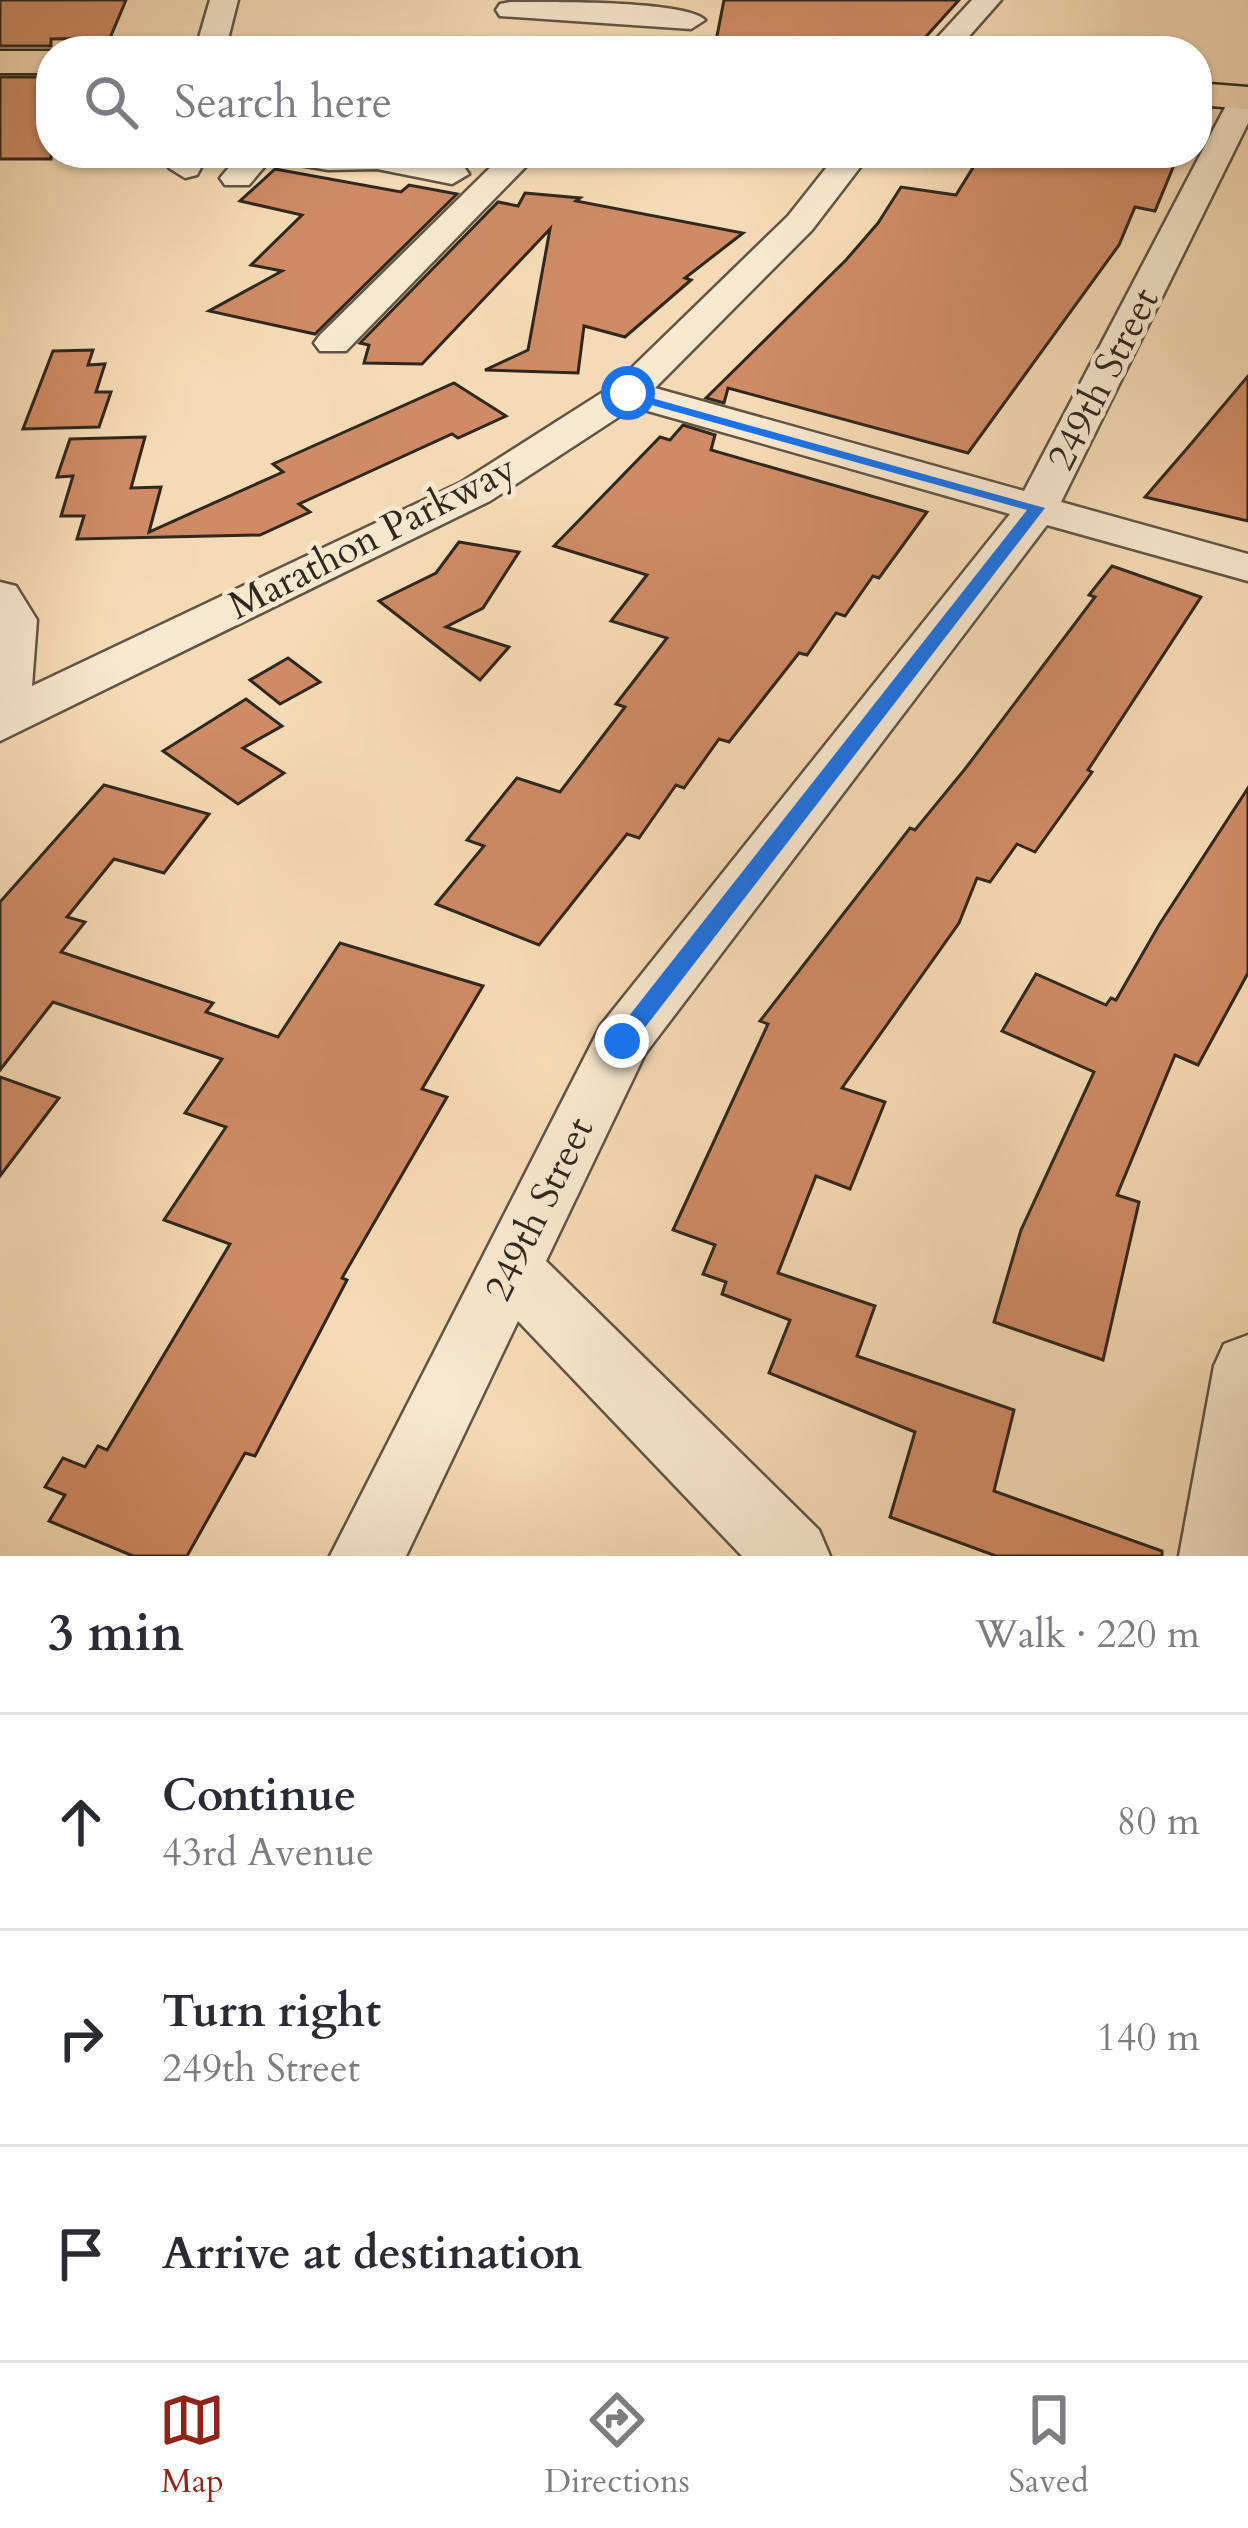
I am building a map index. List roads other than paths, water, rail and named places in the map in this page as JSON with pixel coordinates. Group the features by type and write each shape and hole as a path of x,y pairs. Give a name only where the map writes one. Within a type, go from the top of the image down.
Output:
{"main road":[{"path":"0,62 36,62"},
{"path":"1212,95 1246,98"}],"street":[{"path":"214,36 224,0"},
{"path":"954,36 987,0"},
{"path":"510,10 693,10"},
{"name":"249th Street","path":"367,1556 622,1041 1037,508 1235,144 1246,98"},
{"path":"422,168 452,174"},
{"path":"333,343 509,168"},
{"name":"Marathon Parkway","path":"3,722 475,492 628,393 800,223 843,168"},
{"path":"628,393 1248,568"},
{"path":"3,722 5,612"},
{"path":"511,1269 793,1556"},
{"path":"1216,1556 1248,1366"}]}
